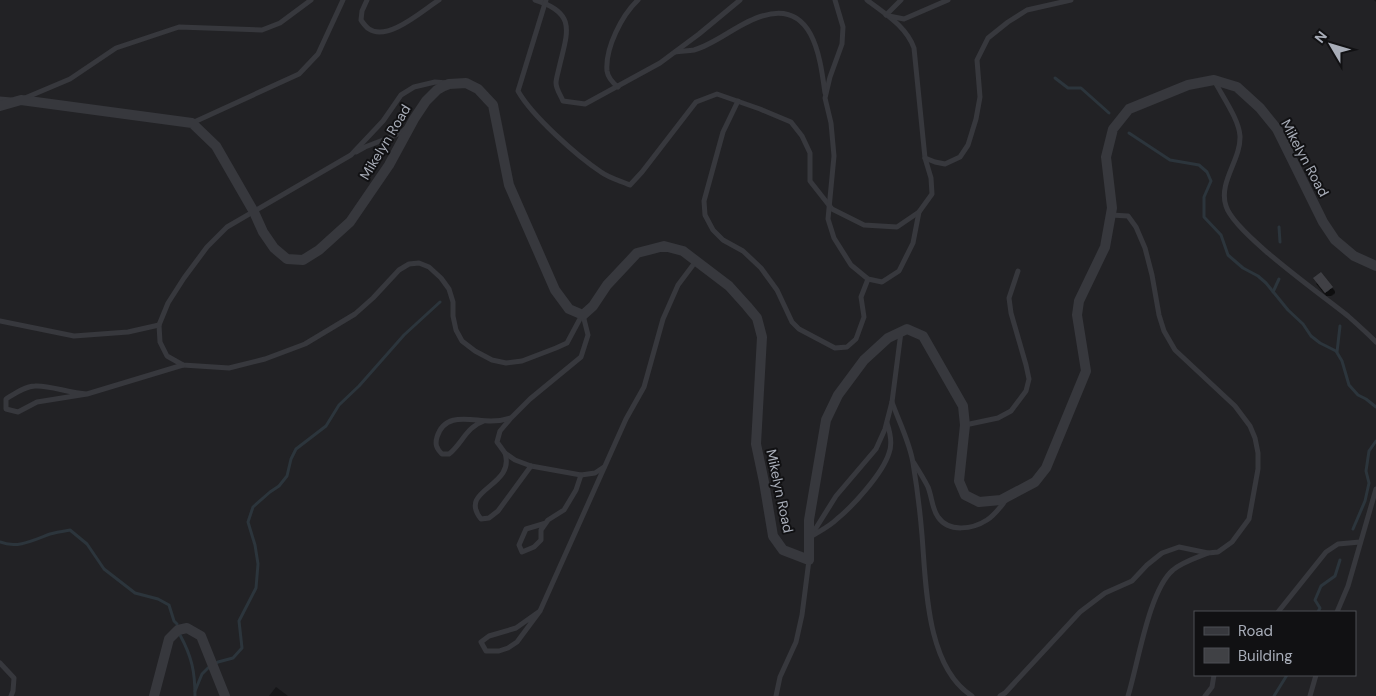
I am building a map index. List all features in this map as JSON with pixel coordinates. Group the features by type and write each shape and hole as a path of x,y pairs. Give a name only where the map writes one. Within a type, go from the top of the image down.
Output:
{"street":[{"name":"Mikelyn Road","path":"583,315 593,306 607,285 637,253 664,246 683,251 729,286 757,318 762,337 756,444 773,536 783,550 809,560 809,520 826,420 838,395 864,360 888,338 907,329 923,336 963,406 965,426 959,481 965,495 980,502 1001,500 1036,482 1046,468 1086,371 1078,315 1079,301 1105,247 1112,208 1106,158 1113,129 1129,109 1188,85 1214,80 1237,87 1260,108 1277,129 1323,222 1335,240 1354,256 1376,266"},
{"path":"450,84 466,83 478,89 493,105 509,185 555,290 569,309 583,315"},
{"name":"Mikelyn Road","path":"192,123 216,146 254,212 263,232 274,248 287,259 303,260 320,250 350,222 389,165 426,101 437,90 450,84"},
{"path":"0,106 21,100 192,123"},
{"path":"154,696 169,639 178,630 187,628 201,636 225,696"}],"lane":[{"path":"0,99 21,100 70,79 116,48 179,27 262,30 280,23 311,0"},
{"path":"192,123 299,74 318,54 343,0"},
{"path":"367,0 362,11 361,20 368,29 377,32 391,30 410,20 439,0"},
{"path":"535,0 546,2 559,10 566,20 566,37 555,84 563,101 585,104 660,63 740,0"},
{"path":"618,87 611,81 607,71 610,50 620,23 631,6 638,0"},
{"path":"825,98 830,77 842,44 843,27 834,0"},
{"path":"546,2 518,91 532,110 575,151 603,174 630,184 642,172 696,102 717,94 791,122 802,136 810,153 810,181 832,209 864,225 897,227 918,212 932,194 931,178 925,158 914,48 910,37 904,29 867,0"},
{"path":"886,15 901,0"},
{"path":"886,15 904,19 948,0"},
{"path":"925,158 945,164 960,157 968,144 976,119 980,97 977,60 988,38 1027,10 1071,0"},
{"path":"674,52 695,50 761,16 779,12 794,15 806,27 817,48 831,122 834,156 828,219 834,238 850,265 868,279 882,282 899,271 913,243 918,212"},
{"path":"1214,80 1237,123 1240,136 1226,186 1226,206 1234,221 1266,250 1349,317 1376,342"},
{"path":"351,155 383,121 401,95 414,87 435,82 450,84"},
{"path":"738,101 723,132 704,201 705,215 713,230 723,240 743,251 761,268 777,290 792,322 799,329 836,348 846,347 856,339 864,318 862,297 868,279"},
{"path":"183,365 167,356 160,342 159,325 168,303 207,247 227,228 365,147 400,133 411,124"},
{"path":"1110,215 1128,216 1136,228 1145,248 1164,331 1175,350 1235,406 1250,426 1258,452 1258,469 1249,519 1232,542 1218,552 1208,554 1174,568 1164,579 1153,603 1128,696"},
{"path":"540,611 516,628 489,636 481,642 486,651 499,651 517,642 540,611 626,418 644,387 663,319 678,284 696,261"},
{"path":"86,394 34,385 16,392 6,399 6,409 18,412 38,402 86,394 183,365 229,368 265,359 305,344 355,314 399,270 409,264 418,263 429,267 441,278 449,290 453,302 456,330 462,342 475,352 492,360 506,363 522,361 562,346 567,343 583,315"},
{"path":"965,426 998,418 1011,411 1026,392 1028,379 1026,365 1011,313 1009,298 1018,271"},
{"path":"531,466 498,510 489,518 481,519 475,512 475,503 481,494 504,473 508,462 505,453 497,442 500,431 530,400 581,357 588,335 583,315"},
{"path":"0,322 74,336 128,332 159,325"},
{"path":"809,538 836,496 876,449 887,423 892,402 901,332"},
{"path":"892,402 913,461 928,487 938,518 945,525 956,528 988,520 1008,497"},
{"path":"484,421 470,428 456,449 449,454 442,454 437,449 435,443 439,430 445,423 464,418 493,421 511,418"},
{"path":"809,538 837,519 856,501 882,469 890,452 891,435 887,423"},
{"path":"505,453 515,460 531,466 581,475 595,473 604,466"},
{"path":"913,461 920,507 926,595 933,632 949,674 956,684 972,696"},
{"path":"546,523 526,529 519,546 522,552 534,547 540,540 541,530 546,523 564,510 576,490 581,475"},
{"path":"1336,611 1348,586 1376,489"},
{"path":"1279,611 1326,552 1338,544 1360,542"},
{"path":"1000,696 1005,693 1080,612 1105,593 1132,581 1162,553 1179,547 1208,554"},
{"path":"776,696 780,676 796,642 802,615 809,560"},
{"path":"0,662 14,678 14,691 11,696"},
{"path":"1205,696 1212,687 1214,676"},
{"path":"1310,696 1316,676"}],"shaded area":[{"path":"0,0 1374,0 1376,2 1376,696 288,696 276,687 269,696 0,696"}],"building":[{"path":"1321,272 1333,287 1325,293 1313,278"}],"waterway":[{"path":"1055,78 1068,88 1081,88 1109,113"},
{"path":"1129,133 1170,160 1199,165 1207,172 1211,181 1204,197 1204,217 1221,235 1228,255 1243,268 1266,283 1288,310 1303,324 1311,336 1336,351 1342,361 1349,385 1358,395 1376,407"},
{"path":"1279,227 1280,242"},
{"path":"1273,292 1279,279"},
{"path":"195,691 202,674 208,668 218,662 233,658 242,648 239,621 256,588 258,564 248,522 253,507 279,486 287,476 291,459 296,449 326,426 339,405 359,386 404,335 440,302"},
{"path":"1337,352 1340,326"},
{"path":"1353,529 1365,501 1369,483 1366,471 1369,451 1376,441"},
{"path":"0,542 13,545 19,544 70,530 87,544 104,569 135,593 158,599 169,605 174,621 177,624"},
{"path":"1318,611 1320,608 1315,600 1321,586 1335,576 1340,560"},
{"path":"180,635 192,665 195,696"},
{"path":"1274,696 1286,676"}]}
